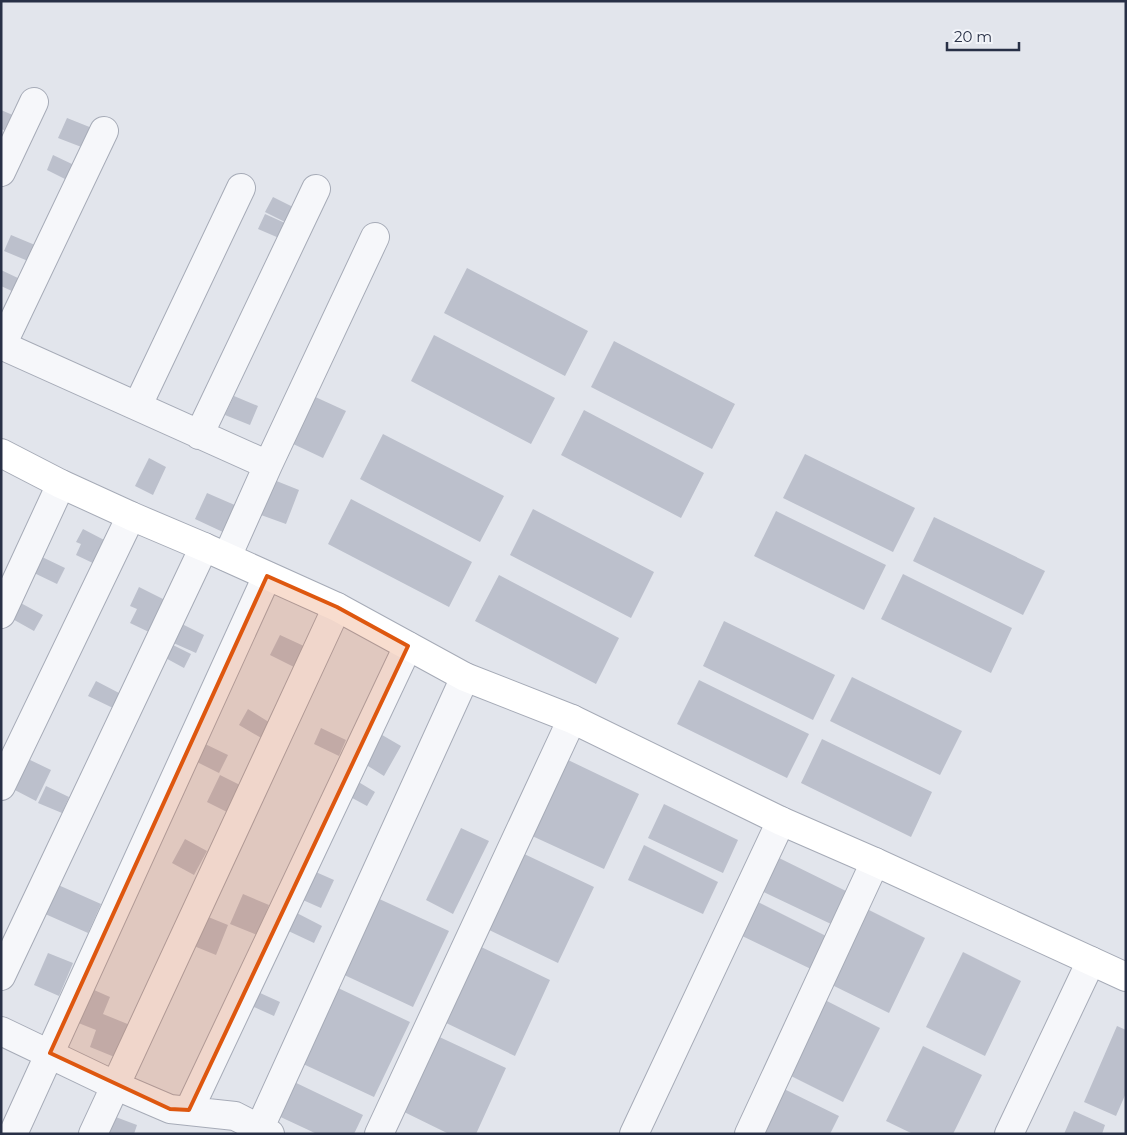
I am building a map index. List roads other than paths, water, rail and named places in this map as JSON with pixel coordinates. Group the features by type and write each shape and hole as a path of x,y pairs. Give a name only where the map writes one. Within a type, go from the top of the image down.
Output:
{"main road":[{"path":"1,454 130,516 337,607 465,677 572,719 780,821 875,862 1126,978"}],"street":[{"path":"1,172 34,102"},
{"path":"104,131 1,345 268,465"},
{"path":"138,405 241,188"},
{"path":"199,435 316,189"},
{"path":"1,976 215,552 268,465 375,237"},
{"path":"1,614 62,484"},
{"path":"1,786 130,516"},
{"path":"13,1134 267,576"},
{"path":"93,1134 114,1085 337,607"},
{"path":"189,1110 408,646"},
{"path":"1,1031 114,1085 170,1109 235,1116 262,1132 465,677"},
{"path":"378,1134 572,719"},
{"path":"634,1134 780,821"},
{"path":"749,1134 875,862"},
{"path":"1009,1134 1091,961"}]}
